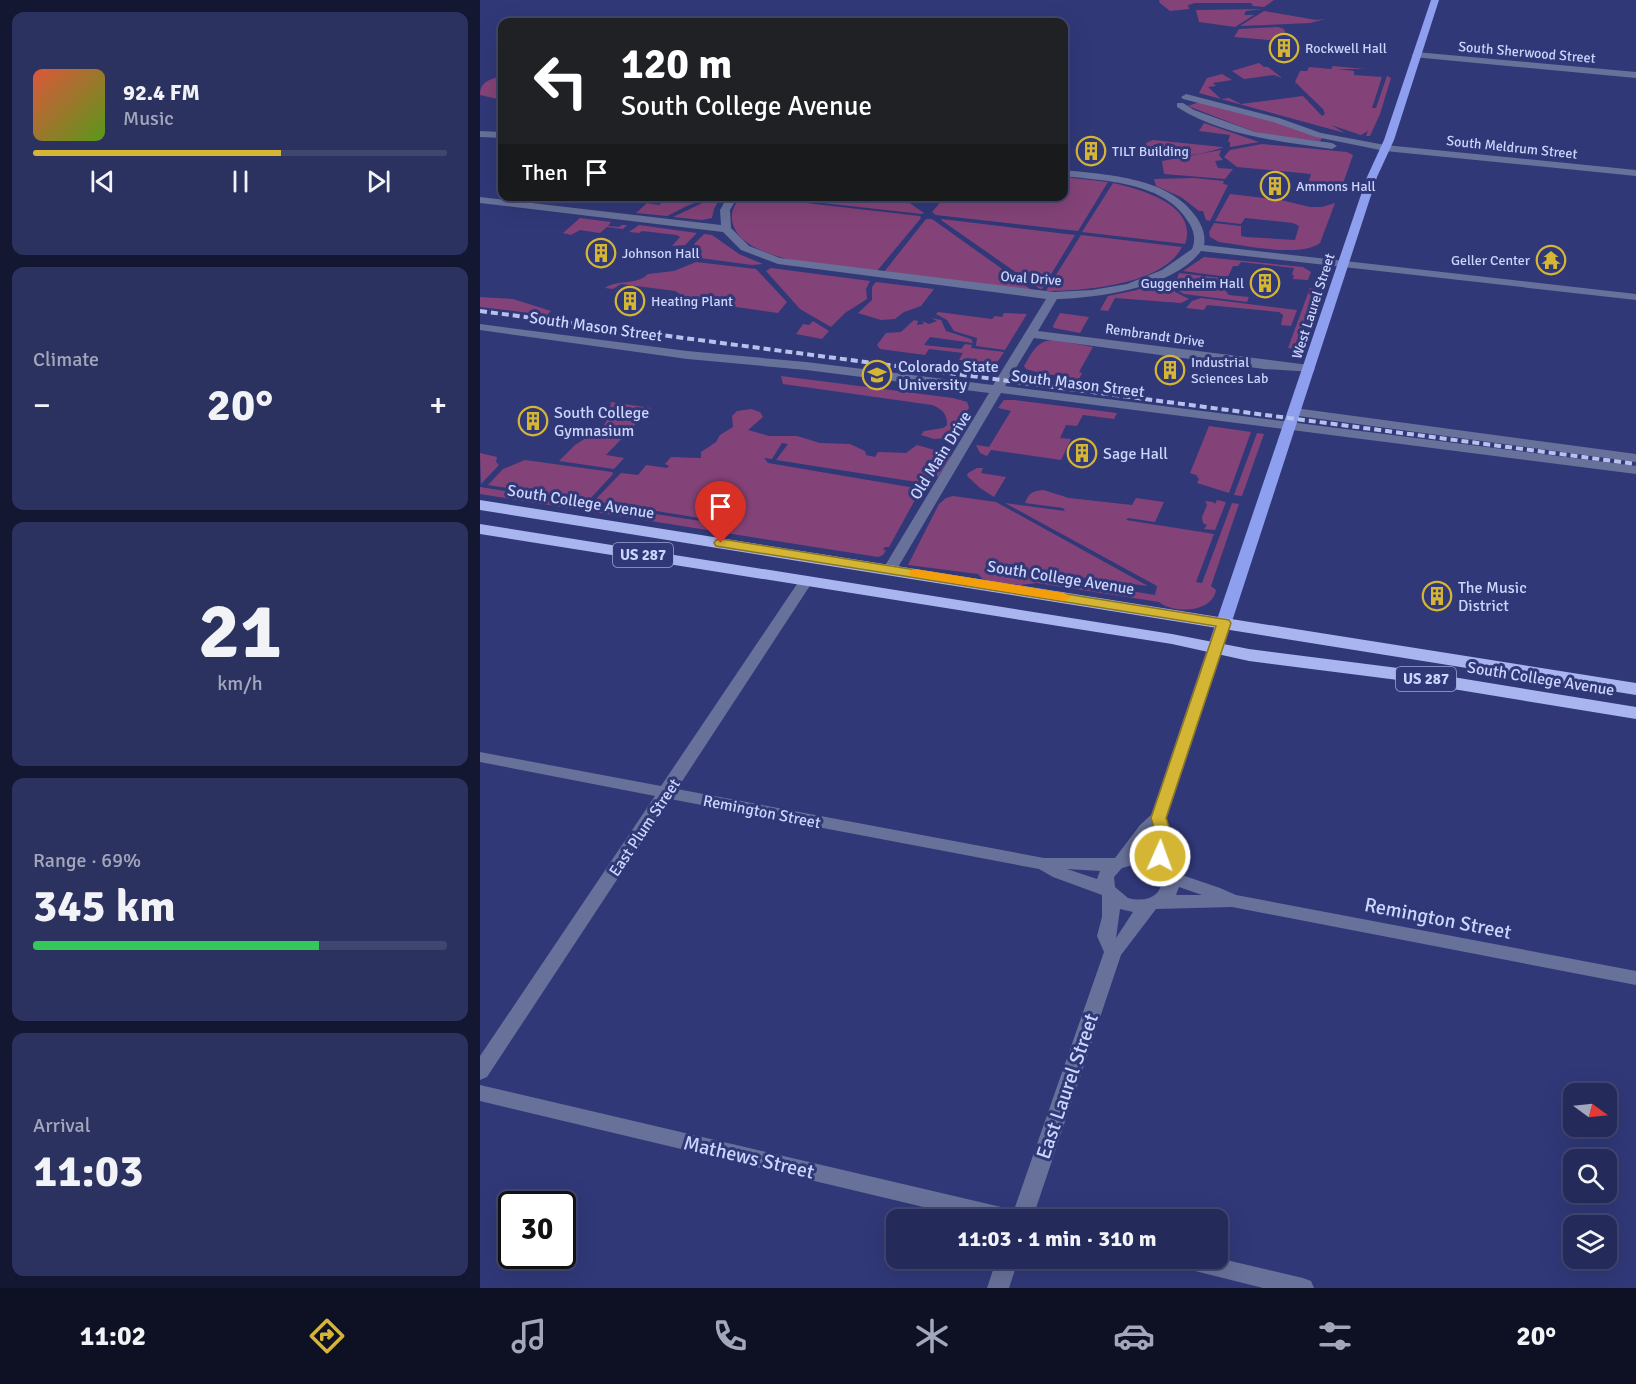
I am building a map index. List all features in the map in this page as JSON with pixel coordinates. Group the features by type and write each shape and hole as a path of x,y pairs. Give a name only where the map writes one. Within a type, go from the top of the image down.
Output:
{"highway":[{"name":"South College Avenue","path":"480,505 1636,689"},
{"path":"480,515 557,518"},
{"name":"South College Avenue","path":"480,529 1160,637 1215,649 1304,663 1398,674 1636,713"},
{"path":"806,581 816,572 836,569 887,568"}],"main road":[{"name":"West Laurel Street","path":"1224,623 1372,177 1385,148 1435,0"},
{"path":"1215,649 1224,623"}],"street":[{"name":"South Sherwood Street","path":"1416,55 1636,75"},
{"path":"1183,101 1276,120 1309,133 1385,148 1359,149 1270,139 1236,129 1183,101"},
{"path":"481,133 498,135"},
{"name":"South Meldrum Street","path":"1385,148 1636,173"},
{"path":"1068,174 1119,180 1166,196 1182,207 1193,219 1200,236 1198,247 1636,297"},
{"path":"480,200 726,229 725,210 730,201"},
{"name":"Oval Drive","path":"726,229 745,248 778,261 888,277 1053,296 1093,293 1146,280 1177,266 1198,247"},
{"name":"Old Main Drive","path":"887,568 998,390 1053,296"},
{"name":"South Mason Street","path":"480,327 687,355 806,366 998,390 1293,419 1636,458"},
{"name":"Rembrandt Drive","path":"1032,334 1310,369"},
{"name":"South Mason Street","path":"1293,419 1636,470"},
{"name":"East Plum Street","path":"480,1072 806,581"},
{"path":"1159,818 1163,833 1160,856 1168,873 1171,889 1155,903 1129,905 1109,893 1105,876 1120,862 1146,829 1159,818 1215,649"},
{"name":"Remington Street","path":"480,757 1044,864 1063,861 1096,865 1120,862"},
{"path":"1120,862 1146,859 1168,873"},
{"name":"Remington Street","path":"1044,864 1058,874 1082,880 1109,893"},
{"name":"Remington Street","path":"1168,873 1232,902"},
{"name":"East Laurel Street","path":"1109,893 1111,917 1106,936 1113,952"},
{"name":"Remington Street","path":"1155,903 1232,902 1636,978"},
{"name":"East Laurel Street","path":"1023,1209 1113,952 1126,941 1134,922 1155,903"},
{"name":"Mathews Street","path":"480,1093 972,1209"},
{"path":"998,1288 1004,1269"},
{"path":"1224,1269 1303,1288"}],"shaded area":[{"path":"1159,0 1274,0 1264,7 1253,6 1251,3 1195,3 1188,5 1189,9 1170,11"},
{"path":"1262,9 1246,11 1244,15 1254,15 1235,27 1199,22 1196,10"},
{"path":"1264,11 1316,20 1325,19 1310,23 1240,26"},
{"path":"1278,27 1284,29 1285,32 1269,40 1234,37 1239,29"},
{"path":"1259,63 1282,78 1274,75 1244,79 1232,71"},
{"path":"1333,66 1365,69 1337,69 1354,71 1354,75 1382,77 1372,108 1376,108 1387,76 1391,78 1380,114 1370,136 1366,136 1368,131 1361,135 1331,125 1345,133 1199,93 1207,78 1222,74 1232,80 1213,83 1216,86 1208,87 1221,99 1229,98 1241,104 1303,96 1322,116 1325,114 1323,109 1295,82 1300,71 1307,71 1309,67 1331,69"},
{"path":"498,77 498,99 480,95 484,84"},
{"path":"1199,102 1278,122 1322,138 1320,141 1260,134 1188,106"},
{"path":"1204,123 1259,142 1230,147 1230,142 1228,142 1230,135 1199,131"},
{"path":"1153,140 1224,147 1187,156 1157,157 1149,156 1146,143"},
{"path":"1262,144 1347,152 1353,155 1340,192 1332,191 1334,186 1309,181 1311,174 1237,167 1224,157 1230,150"},
{"path":"1221,150 1219,155 1223,160 1215,161 1218,168 1233,169 1225,179 1164,174 1162,161"},
{"path":"1068,177 1108,182 1078,231 936,215 932,212 942,201 1068,201"},
{"path":"1194,178 1224,181 1223,184 1228,185 1210,221 1206,220 1203,211 1199,211 1181,197 1156,186 1154,179"},
{"path":"1113,183 1151,195 1175,209 1183,219 1187,230 1185,244 1082,232"},
{"path":"1230,194 1281,200 1310,207 1322,207 1335,203 1320,243 1300,250 1271,249 1219,242 1210,237 1209,232 1214,223 1241,226 1241,236 1295,240 1299,226 1293,223 1245,218 1241,224 1215,221"},
{"path":"664,201 700,201 667,216 636,213 647,203 659,205"},
{"path":"707,201 718,201 712,218 702,220 673,217"},
{"path":"738,201 789,201 920,216 921,218 877,271 791,260 767,253 748,243 736,231 732,214"},
{"path":"804,201 907,201 924,213"},
{"path":"580,218 611,222 608,226 627,225 623,229 607,227 600,233 580,230 571,235 563,233"},
{"path":"926,219 932,219 1033,291 884,272"},
{"path":"942,219 1075,235 1040,289"},
{"path":"639,225 697,233 685,245 672,246 680,237 677,235 642,231 629,232"},
{"path":"704,234 712,235 739,254 763,264 752,265 700,258 702,251 694,244"},
{"path":"1081,235 1182,247 1172,260 1158,270 1140,278 1100,287 1046,291"},
{"path":"1204,257 1303,267 1311,272 1308,280 1293,279 1294,268 1241,262 1238,266 1233,266 1228,277 1183,271"},
{"path":"696,262 756,269 787,302 778,313 695,301 682,298 683,296 675,291 621,284 613,289 605,288 610,285 638,280 648,274 674,271"},
{"path":"771,268 870,281 866,289 867,299 845,313 831,327 800,309 766,271"},
{"path":"1179,273 1221,278 1218,285 1225,286 1224,289 1229,295 1249,297 1247,302 1184,294 1175,285"},
{"path":"1168,279 1171,280 1173,290 1189,299 1181,303 1115,298 1108,311 1100,310 1108,296 1137,290"},
{"path":"876,282 934,289 921,306 904,312 895,319 881,320 858,313 872,300 872,287"},
{"path":"1310,288 1316,289 1294,349 1288,348"},
{"path":"480,297 513,299 551,311 547,315 480,307"},
{"path":"1201,298 1297,310 1291,326 1281,325 1283,315 1279,312 1207,305 1204,310 1186,308 1192,301"},
{"path":"938,312 992,319 995,316 1002,317 1004,313 1027,314 1005,350 976,346 977,338 954,331 947,320 936,314"},
{"path":"1060,313 1089,317 1080,333 1054,328"},
{"path":"931,318 941,320 946,331 971,339 973,343 930,337 924,345 961,349 965,344 972,345 971,348 1004,352 996,364 959,360 963,353 929,349 925,355 880,349 877,345 886,333 901,332 914,320 918,321 917,325 924,324 922,321 929,324 937,321"},
{"path":"813,321 829,331 822,339 796,334 803,324 809,325"},
{"path":"1055,340 1093,347 1079,372 1082,373 1079,379 1040,373 1026,369 1024,366 1040,344"},
{"path":"781,376 953,398 967,402 969,408 948,438 934,439 921,435 924,431 943,428 947,425 947,421 943,412 932,405 783,384"},
{"path":"1004,400 1117,413 1114,419 1083,415 1077,426 1066,425 1060,438 1071,439 1061,460 991,450 987,456 980,453 976,445 989,447 1011,411 998,408"},
{"path":"611,402 651,408 606,455 624,458 614,469 559,461 575,445 603,427 608,418"},
{"path":"751,409 760,412 763,417 748,430 769,436 797,436 820,443 850,444 865,451 866,455 875,457 878,452 906,453 917,445 949,454 950,458 938,477 923,483 776,460 788,444 782,443 772,459 764,458 768,463 921,489 889,547 885,547 883,555 878,557 480,494 480,487 707,522 706,519 594,501 621,473 638,475 646,465 667,468 669,466 665,464 671,457 701,458 701,452 733,427 732,416 737,411"},
{"path":"1209,426 1251,432 1229,493 1197,483 1199,479 1190,473"},
{"path":"1257,433 1264,434 1242,496 1234,495"},
{"path":"480,453 497,457 496,462 499,465 481,484"},
{"path":"525,460 612,472 613,474 588,501 488,485 503,469"},
{"path":"977,468 983,468 981,473 1006,477 994,497 967,476"},
{"path":"1043,490 1069,498 1132,505 1136,498 1164,502 1155,522 1128,518 1126,520 1214,534 1196,582 1202,583 1232,503 1239,504 1211,586 1216,590 1213,598 1200,607 1183,610 1159,602 1037,583 1020,585 991,582 978,574 908,565 939,504 953,496 996,502 1148,586 1072,576 1076,582 1155,595 1157,586 1005,503 1065,511 1063,508 1025,503 1031,493"},
{"path":"1217,500 1226,502 1215,530 1204,529 1207,525 1203,523 1202,517 1207,505 1205,501 1215,504"}],"railway":[{"path":"480,311 1636,464"}],"slow traffic":[{"path":"915,573 1064,597"}],"place":[{"name":"Rockwell Hall","path":"1284,48"},
{"name":"TILT Building","path":"1091,151"},
{"name":"Ammons Hall","path":"1275,186"},
{"name":"Johnson Hall","path":"601,253"},
{"name":"Geller Center","path":"1551,260"},
{"name":"Guggenheim Hall","path":"1265,283"},
{"name":"Heating Plant","path":"630,301"},
{"name":"Industrial Sciences Lab","path":"1170,370"},
{"name":"Colorado State University","path":"877,375"},
{"name":"South College Gymnasium","path":"533,421"},
{"name":"Sage Hall","path":"1082,453"},
{"name":"The Music District","path":"1437,596"}],"route":[{"path":"721,543 1224,623 1159,818 1163,833 1160,856"}]}
